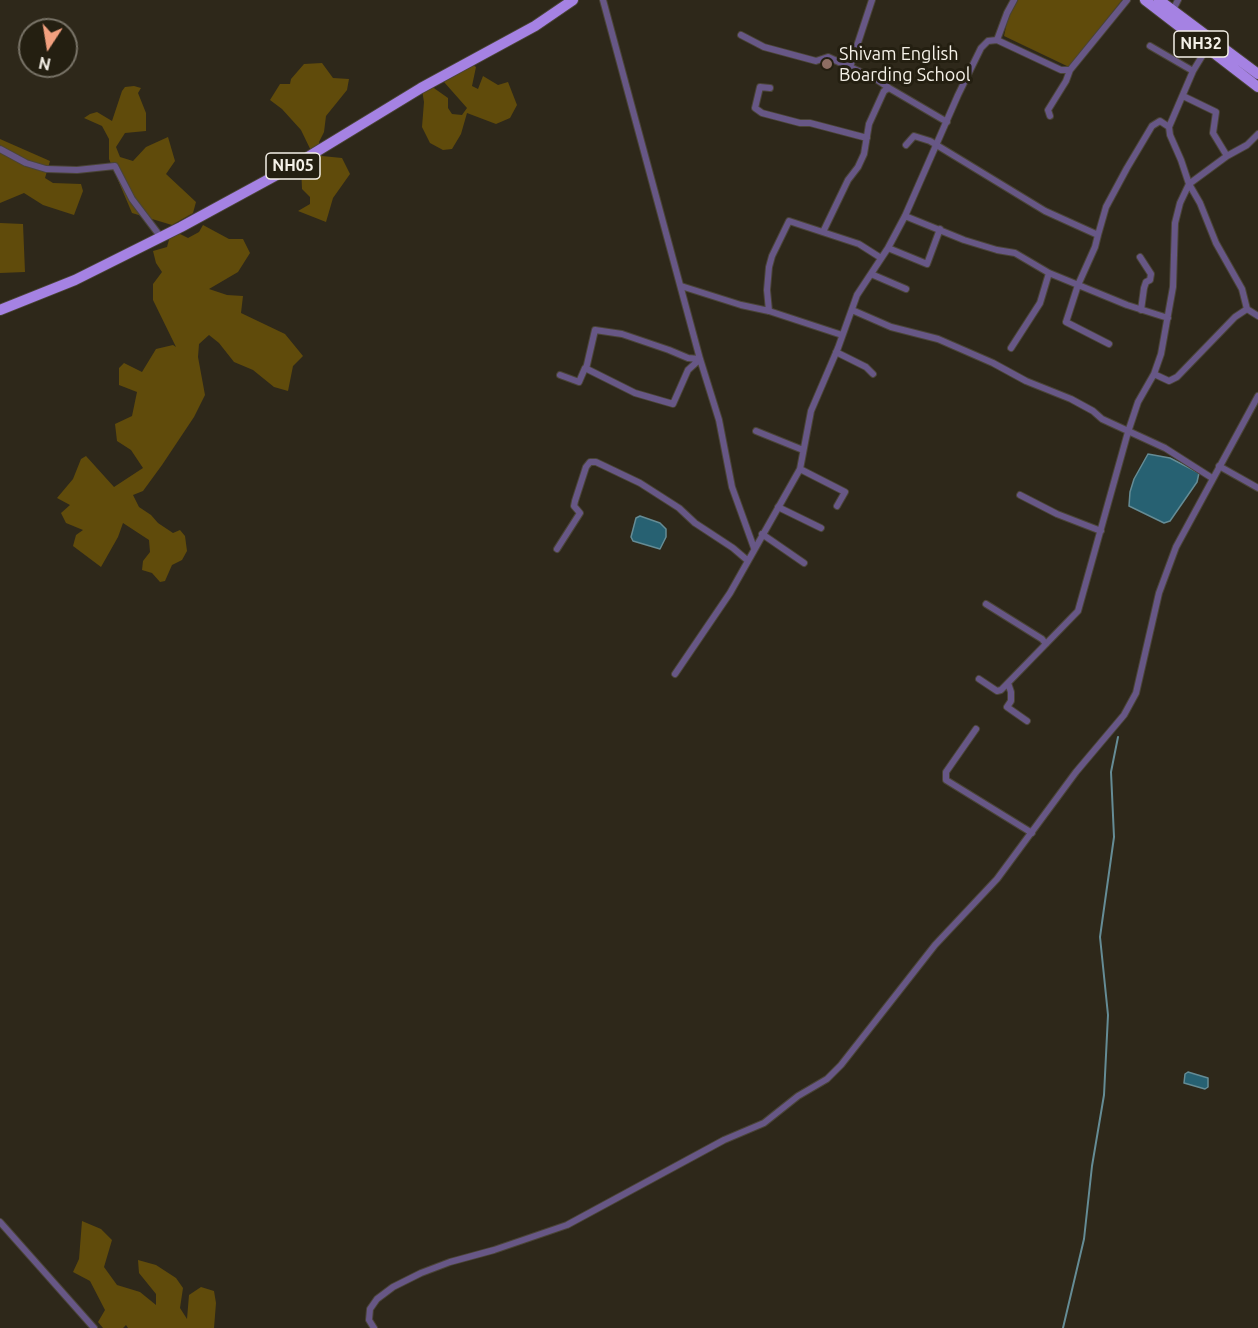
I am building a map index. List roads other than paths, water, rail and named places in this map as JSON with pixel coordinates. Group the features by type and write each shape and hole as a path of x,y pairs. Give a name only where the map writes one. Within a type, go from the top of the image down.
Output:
{"main road":[{"name":"NH05","path":"0,310 58,288 293,166 421,88 535,26 573,0"},
{"name":"NH32","path":"1145,0 1258,87"},
{"name":"NH32","path":"1159,0 1176,5 1258,74"}],"street":[{"path":"603,0 718,420 732,487 754,548"},
{"path":"850,67 872,0"},
{"path":"997,40 1014,0"},
{"path":"1050,116 1048,111 1070,70 1127,0"},
{"path":"741,35 764,47 816,61 828,57 876,79 947,122"},
{"path":"675,674 730,592 800,469 810,411 857,296 888,248 905,216 981,48 988,41 997,40 1061,70 1070,70"},
{"path":"1150,46 1193,71"},
{"path":"1207,48 1193,71 1169,126 1170,135 1216,243 1242,289 1247,309 1258,316"},
{"path":"770,88 760,87 755,108 762,113 867,138"},
{"path":"823,232 848,180 864,154 874,111 884,91 889,88"},
{"path":"1183,96 1216,112 1213,132 1227,156"},
{"path":"1109,344 1066,322 1106,207 1152,126 1160,121 1169,126"},
{"path":"979,679 997,691 1008,683 1078,611 1128,432 1138,402 1154,374 1168,318 1174,275 1175,223 1180,202 1189,184 1227,156 1247,145 1258,134"},
{"path":"906,145 914,136 938,145 1045,211 1098,235"},
{"path":"0,149 26,163 46,169 77,170 115,166 132,199 160,236"},
{"path":"905,216 964,240 1015,253 1049,273 1141,310 1168,318"},
{"path":"769,311 767,290 769,267 789,221 860,244 881,258"},
{"path":"888,248 927,264 940,229"},
{"path":"1140,257 1151,274 1144,288 1141,310"},
{"path":"1011,348 1040,303 1049,273"},
{"path":"871,274 906,289"},
{"path":"681,286 741,305 769,311 842,336"},
{"path":"1154,374 1168,381 1177,377 1235,317 1247,309"},
{"path":"852,310 891,327 938,339 963,349 1026,381 1071,399 1093,411 1102,419 1165,448 1212,478"},
{"path":"560,375 579,382 586,369 595,330 622,334 688,358 700,359"},
{"path":"836,352 866,367 873,374"},
{"path":"586,369 635,393 673,404 688,370 700,359"},
{"path":"374,1328 369,1320 370,1309 377,1299 393,1287 450,1262 504,1247 567,1225 724,1140 764,1124 798,1096 827,1079 841,1065 935,945 996,879 1076,772 1124,715 1136,693 1159,592 1176,547 1258,396"},
{"path":"756,431 804,450"},
{"path":"557,549 580,513 574,506 586,467 590,462 596,462 640,483 679,508 695,523 747,560"},
{"path":"1219,466 1258,488"},
{"path":"800,469 846,492 837,506"},
{"path":"1020,495 1069,519 1101,531"},
{"path":"778,507 820,528"},
{"path":"762,534 804,563"},
{"path":"986,604 1042,639 1046,644"},
{"path":"1008,683 1011,701 1007,707 1027,721"},
{"path":"976,729 946,772 946,780 1032,833"},
{"path":"0,1222 94,1328"}],"water":[{"path":"1148,454 1170,458 1199,473 1197,482 1170,521 1164,523 1129,506 1134,479"},
{"path":"640,516 660,523 666,529 666,537 660,549 633,541 631,537 636,518"},
{"path":"1188,1072 1208,1078 1208,1087 1205,1089 1184,1083 1185,1074"}],"waterway":[{"path":"1063,1328 1084,1239 1092,1166 1104,1095 1108,1015 1100,937 1114,837 1111,772 1118,737"}],"place":[{"name":"Shivam English Boarding School","path":"827,64"}]}
